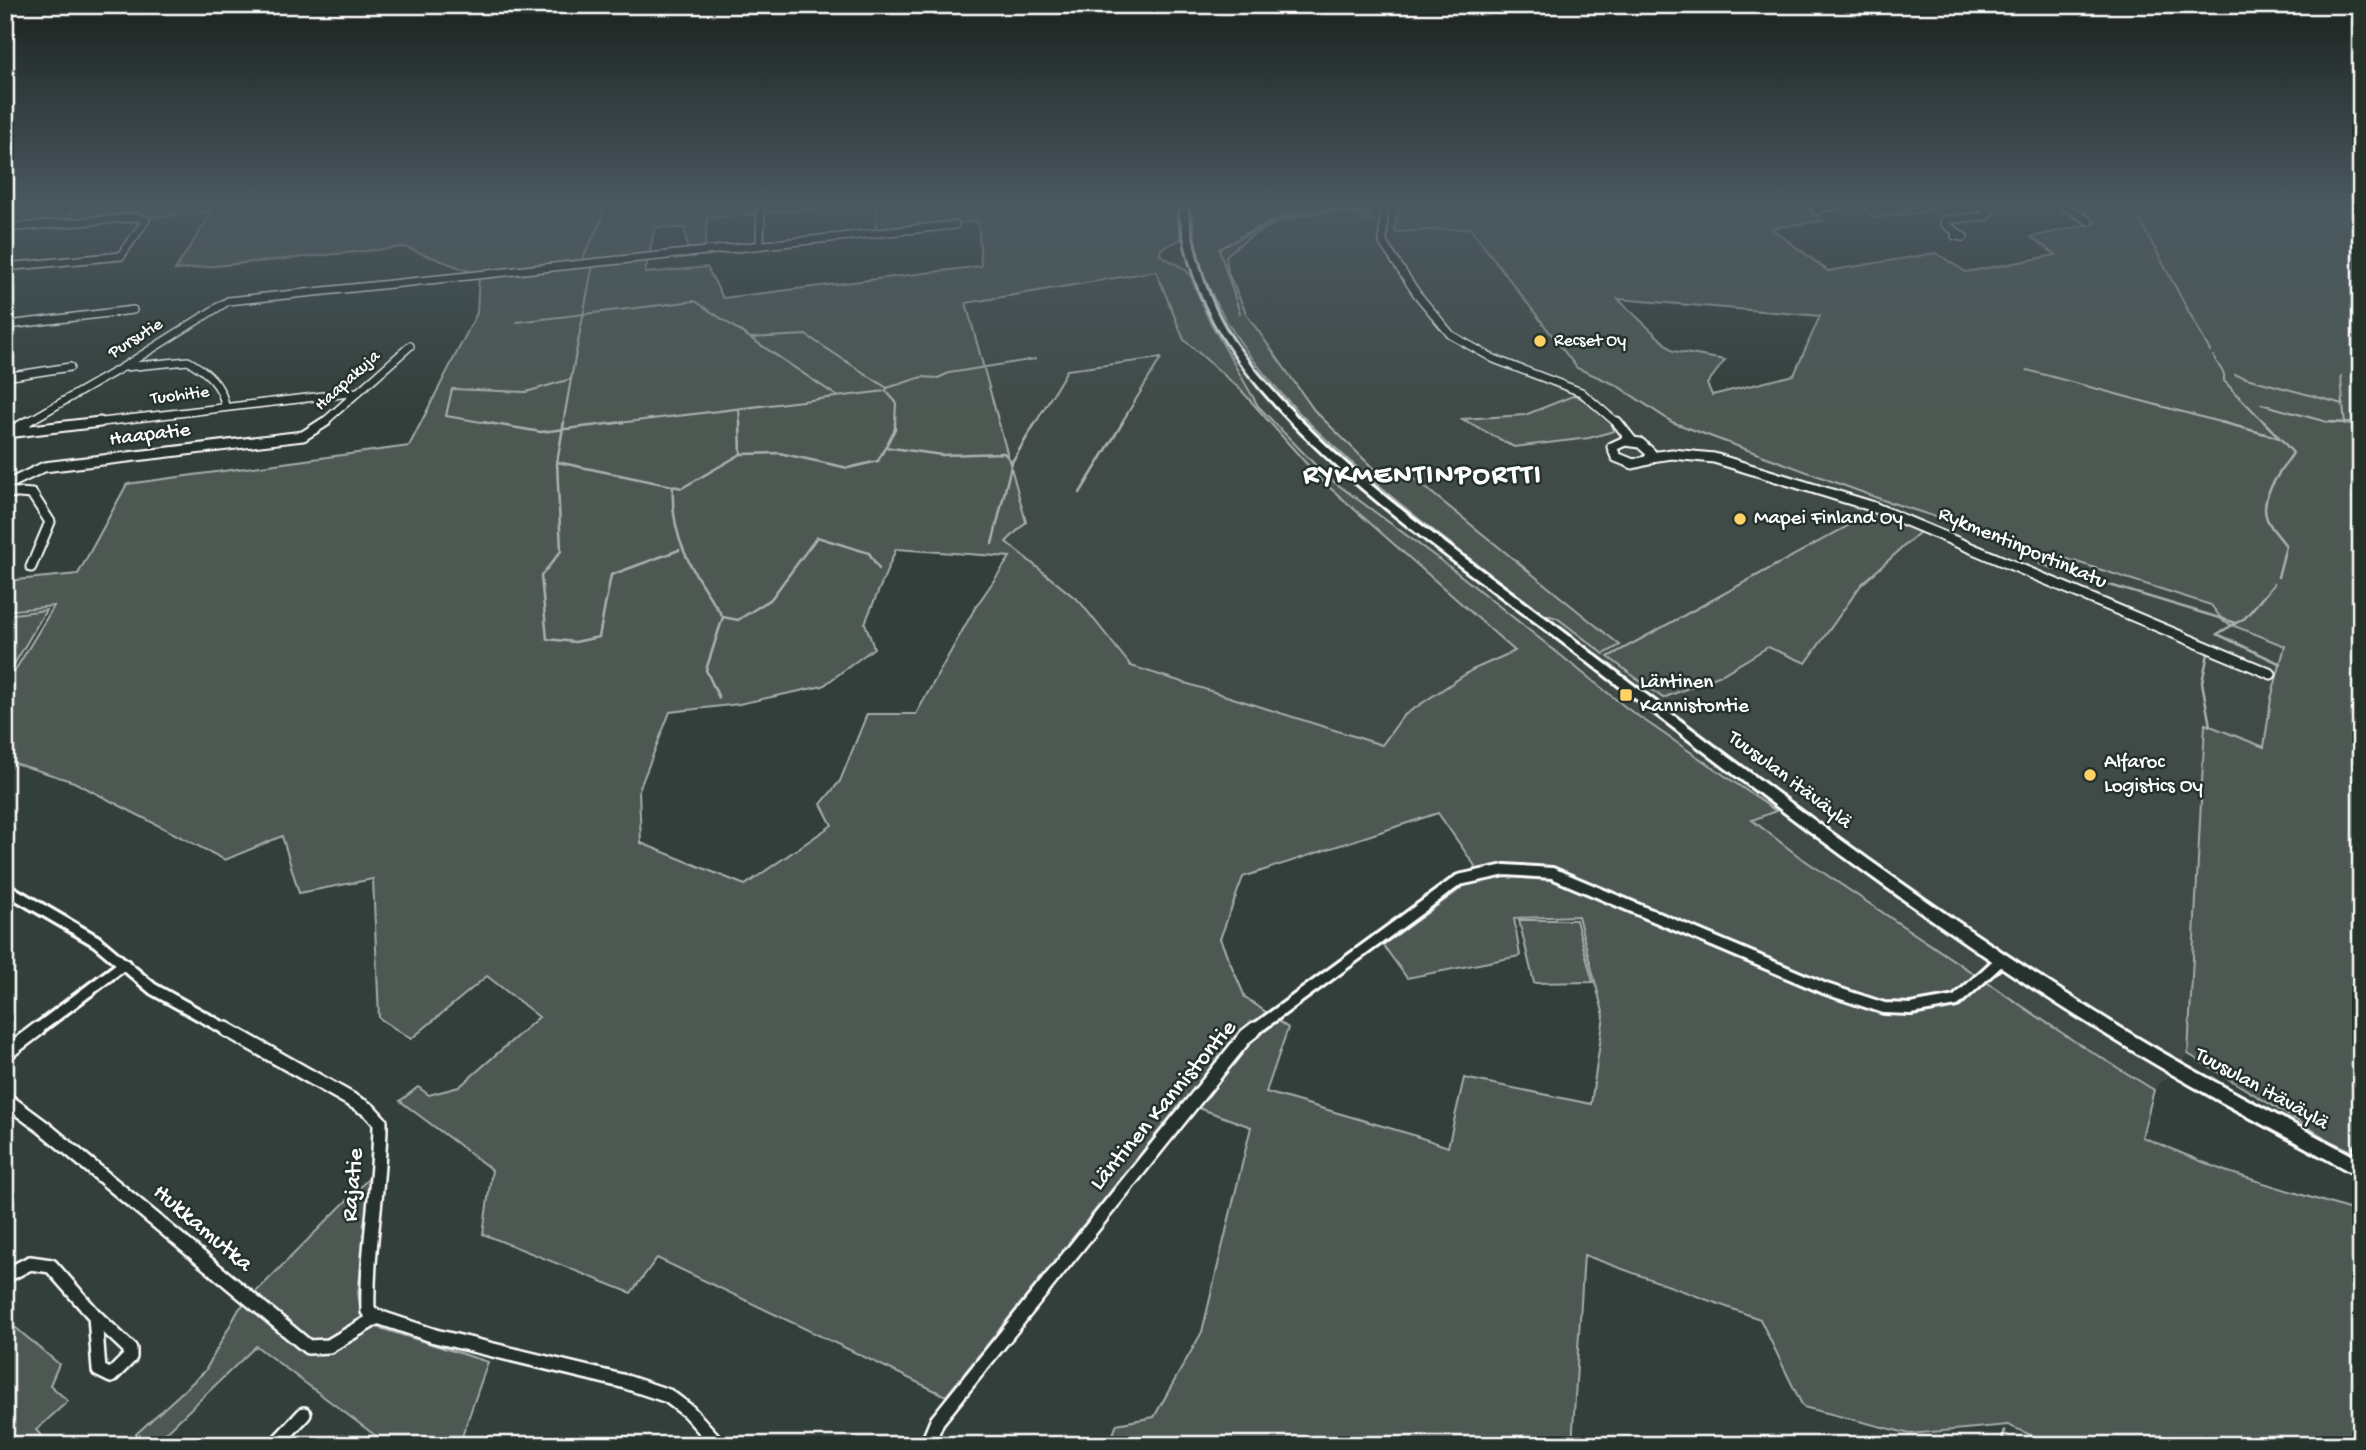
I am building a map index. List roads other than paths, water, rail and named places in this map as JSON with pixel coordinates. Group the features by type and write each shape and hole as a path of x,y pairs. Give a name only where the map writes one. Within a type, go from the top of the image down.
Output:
{"main road":[{"name":"Tuusulan itäväylä","path":"1196,274 1216,321 1253,373 1303,430 1370,488 1627,686 1922,906 2002,959 2110,1030 2358,1167"},
{"path":"5,353 7,320"}],"street":[{"name":"Pursutie","path":"8,432 123,367 228,301 488,274"},
{"path":"1404,274 1451,335 1493,359 1581,392 1600,404 1632,441 1650,453"},
{"path":"7,320 133,310"},
{"name":"Haapakuja","path":"303,436 325,423 411,346"},
{"path":"123,367 188,361 218,386 224,394 225,406"},
{"path":"5,377 70,367"},
{"name":"Tuohitie","path":"8,432 359,392"},
{"path":"1622,429 1619,442 1632,441"},
{"name":"Haapatie","path":"5,486 44,467 303,436"},
{"name":"Rykmentinportinkatu","path":"1619,442 1611,450 1620,460 1639,464 1650,453 1714,458 1871,506 2271,674"},
{"path":"5,492 32,494 50,522 31,567"},
{"name":"Läntinen Kannistontie","path":"927,1445 937,1421 1245,1036 1459,880 1484,871 1533,869 1552,873 1826,989 1884,1008 1911,1009 1956,1001 2002,959"},
{"name":"Rajatie","path":"5,888 96,942 153,989 363,1106 380,1122 380,1181 366,1282 368,1311 378,1317"},
{"path":"5,1054 124,964"},
{"name":"Hukkamutka","path":"5,1099 43,1126 308,1347 329,1346 378,1317"},
{"path":"2358,1167 2361,1150"},
{"path":"5,1276 30,1263 51,1266 95,1316"},
{"path":"378,1317 460,1342 626,1382 668,1396 688,1411 719,1445"},
{"path":"275,1445 304,1414"}],"waterway":[{"path":"583,314 591,274"},
{"path":"1227,274 1240,313"},
{"path":"2168,274 2210,351"},
{"path":"583,314 695,301 837,396"},
{"path":"517,322 583,314"},
{"path":"571,379 583,314"},
{"path":"751,338 806,335 887,388"},
{"path":"2213,356 2224,374 2224,381 2266,424"},
{"path":"1035,424 1067,370 1161,358 1121,424"},
{"path":"887,388 922,377 938,378 949,373 1035,359"},
{"path":"2027,370 2227,424"},
{"path":"2235,375 2343,404"},
{"path":"2341,376 2343,404"},
{"path":"493,424 446,416 452,389 526,392 571,379"},
{"path":"563,424 571,379"},
{"path":"610,424 886,391"},
{"path":"886,391 896,402 895,424"},
{"path":"2261,404 2327,422 2345,423"},
{"path":"2343,404 2345,423"},
{"path":"739,409 740,424"},
{"path":"482,422 541,432 563,429"},
{"path":"563,429 564,422"},
{"path":"563,429 624,422"},
{"path":"740,422 741,454"},
{"path":"992,544 1012,462 1036,422"},
{"path":"1080,493 1123,422"},
{"path":"2221,422 2280,438 2293,453 2272,484 2266,502 2267,519 2286,546 2278,577"},
{"path":"2329,422 2345,423"},
{"path":"2345,423 2361,424"},
{"path":"2345,423 2358,424"},
{"path":"885,447 895,424"},
{"path":"2266,424 2278,436"},
{"path":"557,462 563,429"},
{"path":"741,454 779,453 848,468 878,461 885,447"},
{"path":"885,447 942,455 1004,453 1011,461"},
{"path":"673,486 682,488 741,454"},
{"path":"557,462 673,486"},
{"path":"557,462 561,551 541,576 547,639 575,642 599,637 611,575 679,550"},
{"path":"673,486 675,523 686,556 723,617"},
{"path":"723,617 738,620 771,599 817,537 869,553 879,569"},
{"path":"2040,564 2236,623"},
{"path":"2274,584 2245,618 2217,634 2281,664"},
{"path":"719,698 706,670 723,617"},
{"path":"2208,654 2202,682 2210,726"},
{"path":"2002,1445 2004,1431"}],"place":[{"name":"Recset Oy","path":"1540,341"},
{"name":"Mapei Finland Oy","path":"1740,519"},
{"name":"Läntinen Kannistontie","path":"1626,695"},
{"name":"Alfaroc Logistics Oy","path":"2090,775"}],"district":[{"name":"RYKMENTINPORTTI","path":"1423,476"}]}
